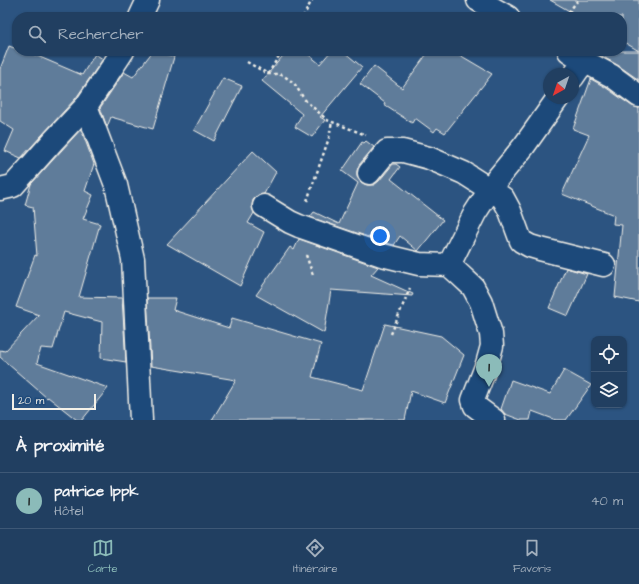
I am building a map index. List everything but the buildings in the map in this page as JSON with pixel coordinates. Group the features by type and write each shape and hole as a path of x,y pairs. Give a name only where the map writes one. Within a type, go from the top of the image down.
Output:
{"street":[{"path":"142,12 148,0"},
{"path":"478,0 499,12"},
{"path":"0,189 13,186 86,106 120,56"},
{"path":"576,63 612,76 639,96"},
{"path":"449,265 475,213 497,179 524,146 554,104"},
{"path":"86,106 116,185 133,259 141,420"},
{"path":"369,173 387,151 403,150 429,158 464,173 503,198 510,211 521,241 540,249 604,265"},
{"path":"264,206 299,226 382,255 419,264 449,265 459,274 472,287 481,302 491,334 492,346 487,364 473,400 475,406 494,420"}],"path":[{"path":"306,12 312,0"},
{"path":"569,12 578,0"},
{"path":"268,74 279,56"},
{"path":"247,62 268,74 279,74 294,83 304,99 327,120 375,139 387,151"},
{"path":"313,276 299,240 299,226 329,138 332,121"},
{"path":"391,334 419,264"}],"place":[{"name":"patrice lppk","path":"489,387"}]}
